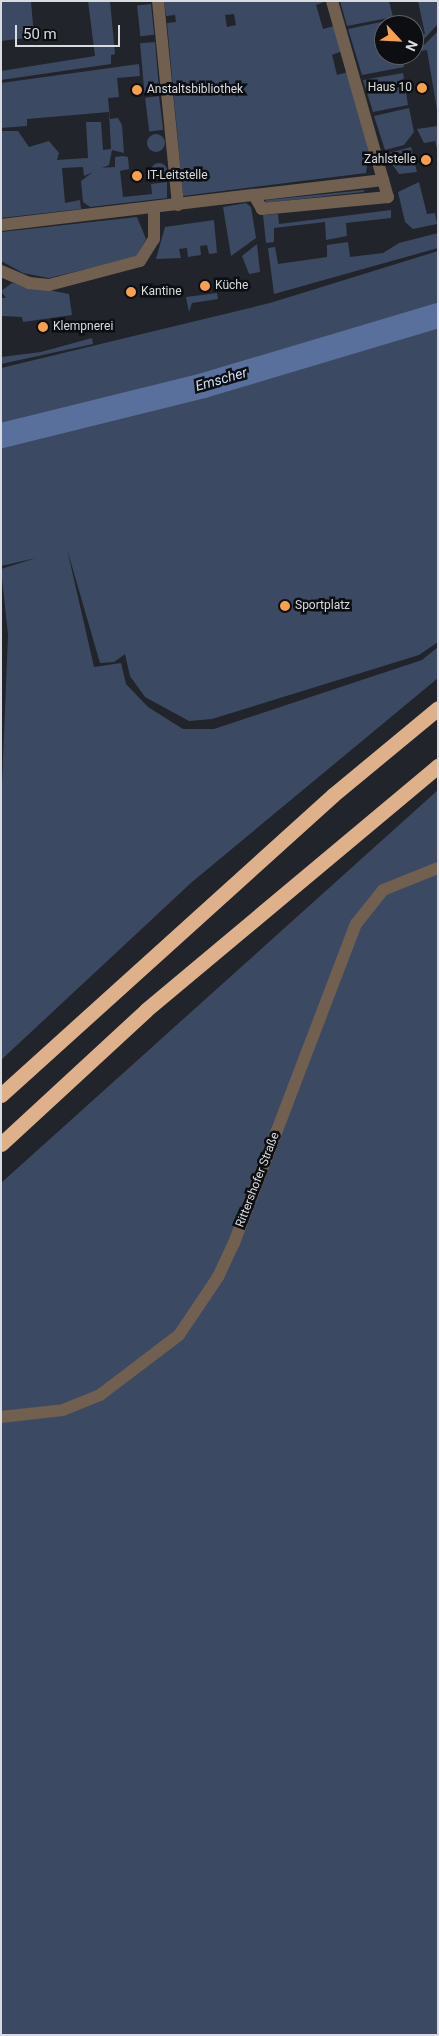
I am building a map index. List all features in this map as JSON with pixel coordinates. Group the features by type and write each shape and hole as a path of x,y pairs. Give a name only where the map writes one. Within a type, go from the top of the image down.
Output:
{"highway":[{"path":"1,1095 333,794 438,708"},
{"path":"1,1144 154,1003 438,766"}],"street":[{"path":"158,1 178,205"},
{"path":"1,225 383,180 332,1"},
{"path":"1,272 42,285 140,261 154,239 154,208"},
{"name":"Rittershofer Straße","path":"1,1417 63,1410 100,1395 179,1335 218,1277 234,1243 356,924 383,890 438,868"}],"shaded area":[{"path":"1,1 31,1 34,37 1,41"},
{"path":"88,1 110,1 115,54 111,55 111,64 1,80 1,71 95,56"},
{"path":"164,1 327,1 316,5 323,29 334,26 342,51 332,55 337,75 348,72 369,152 366,173 183,196 167,23 176,22 175,15 166,16","holes":["234,14 236,25 227,27 225,15"]},
{"path":"340,1 389,1 392,15 374,15 374,21 347,26"},
{"path":"418,1 438,1 438,24 424,39 424,15 421,15"},
{"path":"151,4 154,35 140,36 137,5"},
{"path":"374,23 374,65 404,65 404,67 362,75 348,29"},
{"path":"438,31 438,116 427,50 424,50 424,45"},
{"path":"155,42 159,92 144,93 140,43"},
{"path":"139,64 140,76 117,78 119,97 108,98 110,119 118,118 122,125 124,153 112,150 109,165 84,176 83,167 62,168 65,203 80,200 81,209 1,218 1,131 18,131 29,147 49,141 59,153 57,160 88,158 86,122 101,122 103,150 111,149 109,112 27,119 27,126 1,128 1,83"},
{"path":"403,73 408,105 373,112 363,80"},
{"path":"159,96 163,130 149,131 145,98"},
{"path":"409,108 414,132 404,145 385,150 374,116"},
{"path":"438,126 438,153 435,141 424,143 417,129"},
{"path":"156,134 162,137 165,143 162,149 156,152 150,149 147,143 150,137"},
{"path":"411,147 417,172 399,174 385,154"},
{"path":"115,157 128,157 129,169 120,171 123,197 152,194 151,184 167,182 167,198 90,207 83,202 81,181 98,168 115,167"},
{"path":"156,163 162,163 167,168 165,177 156,179 151,174 151,168"},
{"path":"419,182 427,214 435,213 437,224 413,229 405,222 398,192"},
{"path":"365,190 363,192 264,203 266,200"},
{"path":"246,203 251,207 256,238 231,256 223,207"},
{"path":"391,210 391,218 346,223 347,236 326,240 325,222 274,228 274,242 266,243 263,215 278,214 279,224"},
{"path":"137,217 146,239 136,257 49,278 23,273 1,261 1,232"},
{"path":"214,220 217,253 209,254 207,245 200,246 201,255 188,257 187,248 179,249 181,258 156,259 165,227"},
{"path":"438,233 438,248 274,294 268,248 275,247 278,264 327,257 327,245 348,242 350,257 383,253 399,243"},
{"path":"257,244 260,272 249,274 242,256"},
{"path":"438,251 438,642 419,655 212,719 189,721 145,697 130,676 125,654 114,662 100,663 67,549 94,667 121,663 126,684 148,707 183,729 214,729 422,660 438,647 438,678 192,882 1,1060 1,809 8,635 1,569 36,558 1,566 1,368 270,303"},
{"path":"12,283 69,294 72,315 23,322 22,317 2,316 2,349 1,298 6,298 1,291"},
{"path":"217,293 218,299 192,303 189,312 186,297"},
{"path":"92,338 93,344 1,364 1,357 41,352"},
{"path":"438,790 438,2035 1,2035 1,1183"}],"waterway":[{"name":"Emscher","path":"1,435 203,385 438,315"}],"place":[{"name":"Haus 10","path":"422,88"},
{"name":"Anstaltsbibliothek","path":"137,90"},
{"name":"Zahlstelle","path":"426,160"},
{"name":"IT-Leitstelle","path":"137,176"},
{"name":"Küche","path":"205,286"},
{"name":"Kantine","path":"131,292"},
{"name":"Klempnerei","path":"43,327"},
{"name":"Sportplatz","path":"285,606"}]}
